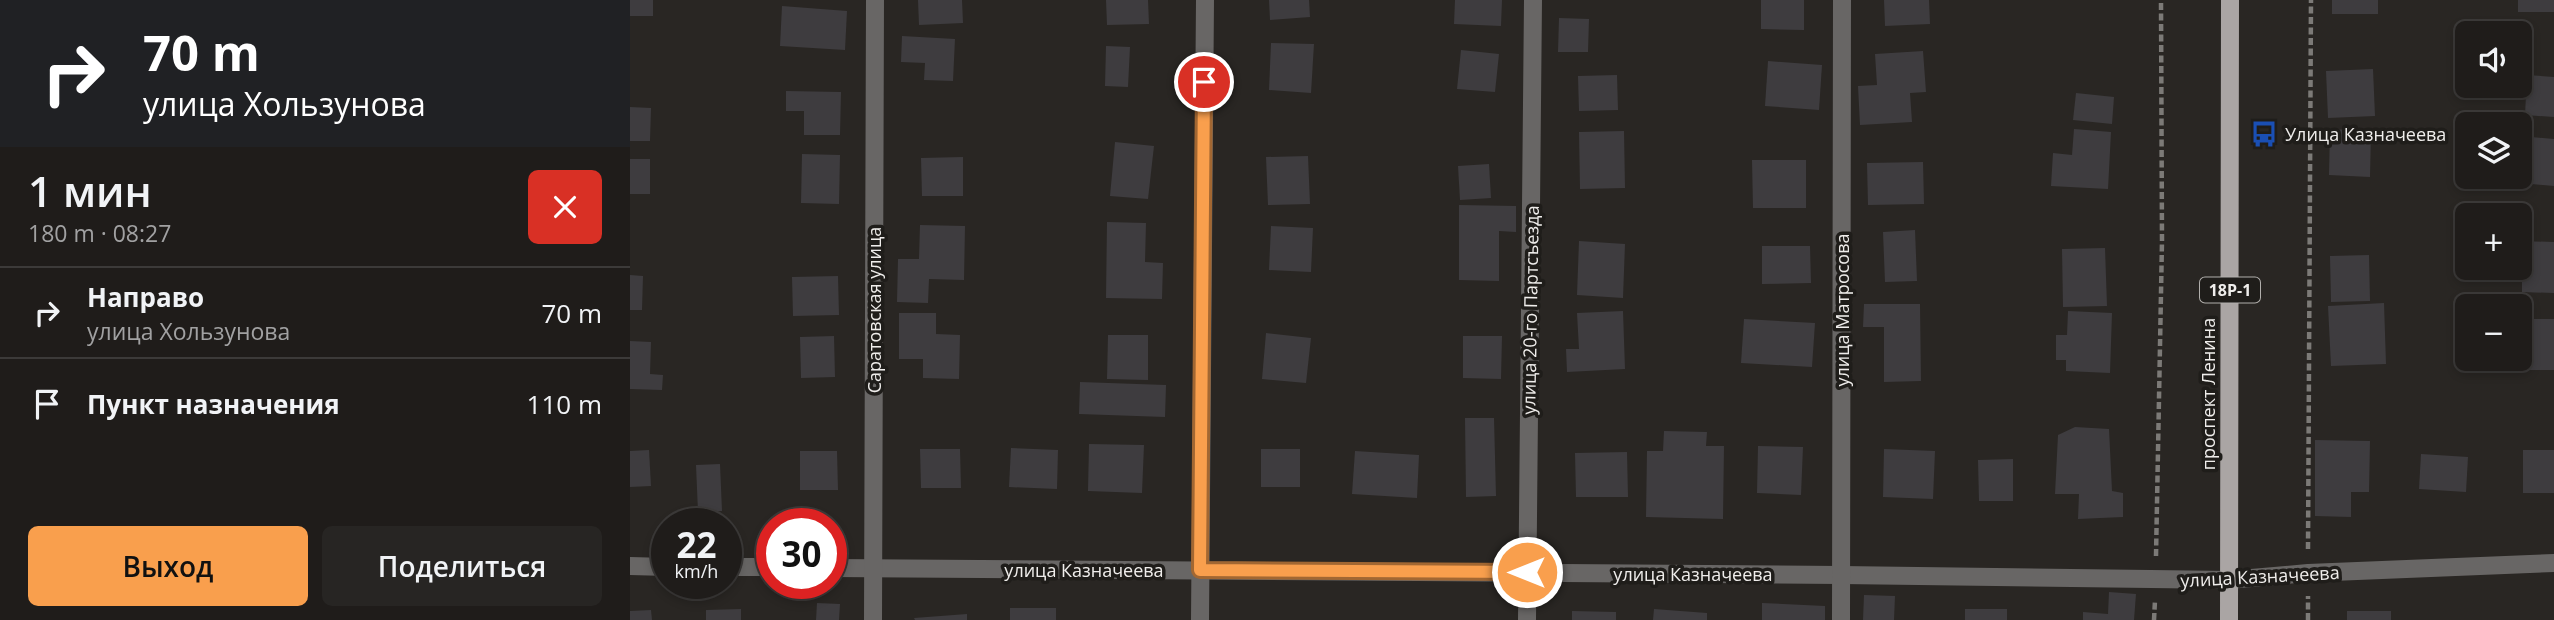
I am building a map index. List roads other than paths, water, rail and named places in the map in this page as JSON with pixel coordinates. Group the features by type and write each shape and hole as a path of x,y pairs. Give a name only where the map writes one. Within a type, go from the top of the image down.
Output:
{"main road":[{"name":"проспект Ленина","path":"2229,620 2230,0"}],"street":[{"name":"Саратовская улица","path":"873,620 875,0"},
{"path":"1200,620 1205,0"},
{"name":"улица 20-го Партсъезда","path":"1527,620 1533,0"},
{"name":"улица Матросова","path":"1841,620 1842,0"},
{"name":"улица Казначеева","path":"847,568 2229,580 2308,573 2554,563"},
{"path":"630,566 651,566"}],"place":[{"name":"Улица Казначеева","path":"2264,134"}]}
